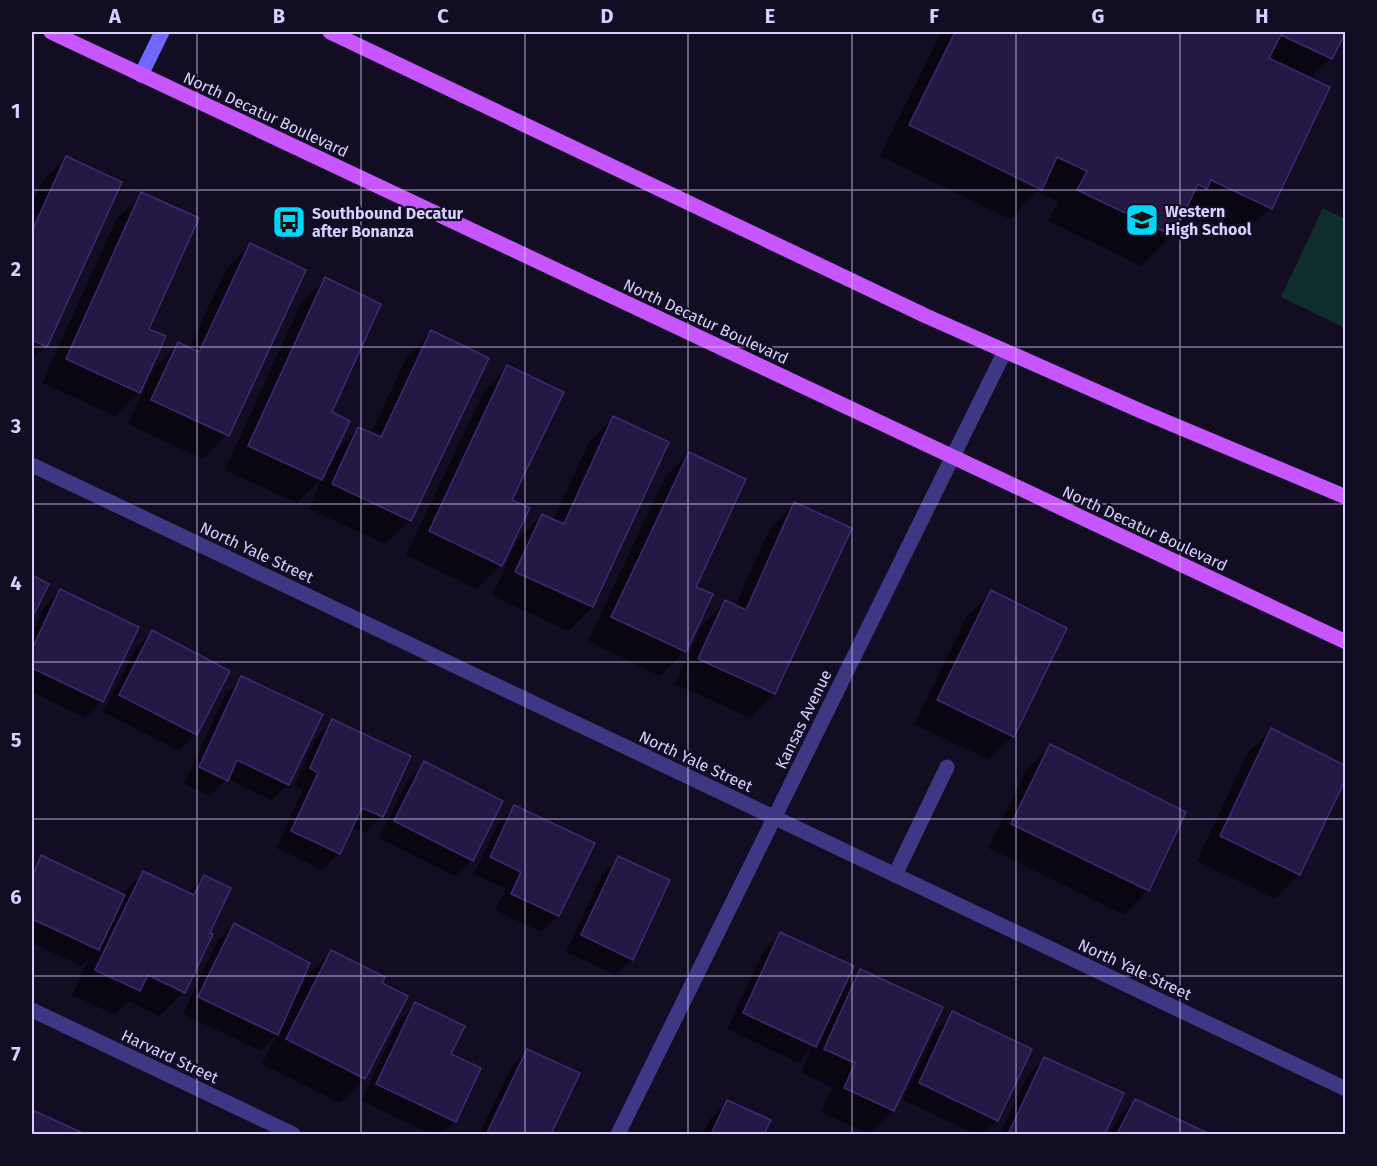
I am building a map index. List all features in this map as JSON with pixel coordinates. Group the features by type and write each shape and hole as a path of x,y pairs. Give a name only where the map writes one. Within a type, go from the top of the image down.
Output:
{"main road":[{"name":"North Decatur Boulevard","path":"51,32 1346,642"},
{"path":"330,32 905,306 1143,412 1346,497"}],"street":[{"path":"141,75 162,32"},
{"name":"Kansas Avenue","path":"618,1134 1005,351"},
{"name":"North Yale Street","path":"32,465 1346,1089"},
{"path":"895,875 947,767"},
{"name":"Harvard Street","path":"32,1010 293,1134"}],"green space":[{"path":"1323,208 1345,219 1345,328 1281,297"}],"building":[{"path":"955,32 1346,32 1332,59 1281,35 1269,58 1330,87 1272,209 1211,180 1207,189 1198,184 1173,236 1077,190 1087,171 1057,157 1042,190 909,125"},
{"path":"66,156 122,182 47,347 32,340 32,231"},
{"path":"141,192 199,218 149,329 166,336 140,393 66,359"},
{"path":"250,243 306,270 229,436 151,400 178,342 199,352"},
{"path":"325,277 381,304 332,412 350,421 322,480 248,446"},
{"path":"431,330 489,358 411,521 332,484 358,427 381,437"},
{"path":"507,365 564,392 512,500 530,508 502,566 429,531"},
{"path":"613,416 669,442 593,607 515,572 542,514 564,524"},
{"path":"689,452 746,479 696,587 713,594 686,652 611,617"},
{"path":"794,502 852,528 775,694 698,659 725,600 746,610"},
{"path":"32,575 49,584 32,618"},
{"path":"60,589 139,627 103,702 32,668 32,649"},
{"path":"991,590 1067,628 1014,737 937,700"},
{"path":"152,630 230,671 197,735 119,695"},
{"path":"241,676 323,714 289,785 237,760 228,781 199,767"},
{"path":"332,719 411,756 383,817 362,808 340,854 291,831 318,773 310,768"},
{"path":"1271,728 1346,766 1346,778 1300,875 1220,836"},
{"path":"1050,744 1186,812 1149,891 1011,824"},
{"path":"424,761 503,801 473,861 394,821"},
{"path":"514,805 595,843 559,916 511,894 521,872 490,857"},
{"path":"41,855 125,895 99,950 32,919 32,877"},
{"path":"618,856 670,880 633,960 581,935"},
{"path":"143,871 194,895 204,875 231,888 210,933 213,934 185,993 148,975 140,991 95,970"},
{"path":"234,923 310,963 278,1035 198,997"},
{"path":"780,932 854,966 816,1047 743,1013"},
{"path":"331,950 385,977 382,983 408,996 365,1079 286,1039"},
{"path":"860,969 943,1007 894,1111 844,1088 855,1063 824,1049"},
{"path":"415,1002 465,1026 451,1054 481,1068 456,1122 376,1084"},
{"path":"952,1011 1032,1049 998,1121 919,1083"},
{"path":"527,1049 580,1073 551,1134 489,1134 487,1133"},
{"path":"1044,1057 1124,1093 1105,1134 1015,1134 1009,1132"},
{"path":"1135,1099 1210,1134 1117,1134"},
{"path":"727,1100 771,1120 764,1134 711,1134"},
{"path":"32,1110 85,1134 32,1134"}],"place":[{"name":"Western High School","path":"1142,220"},
{"name":"Southbound Decatur after Bonanza","path":"289,222"}]}
